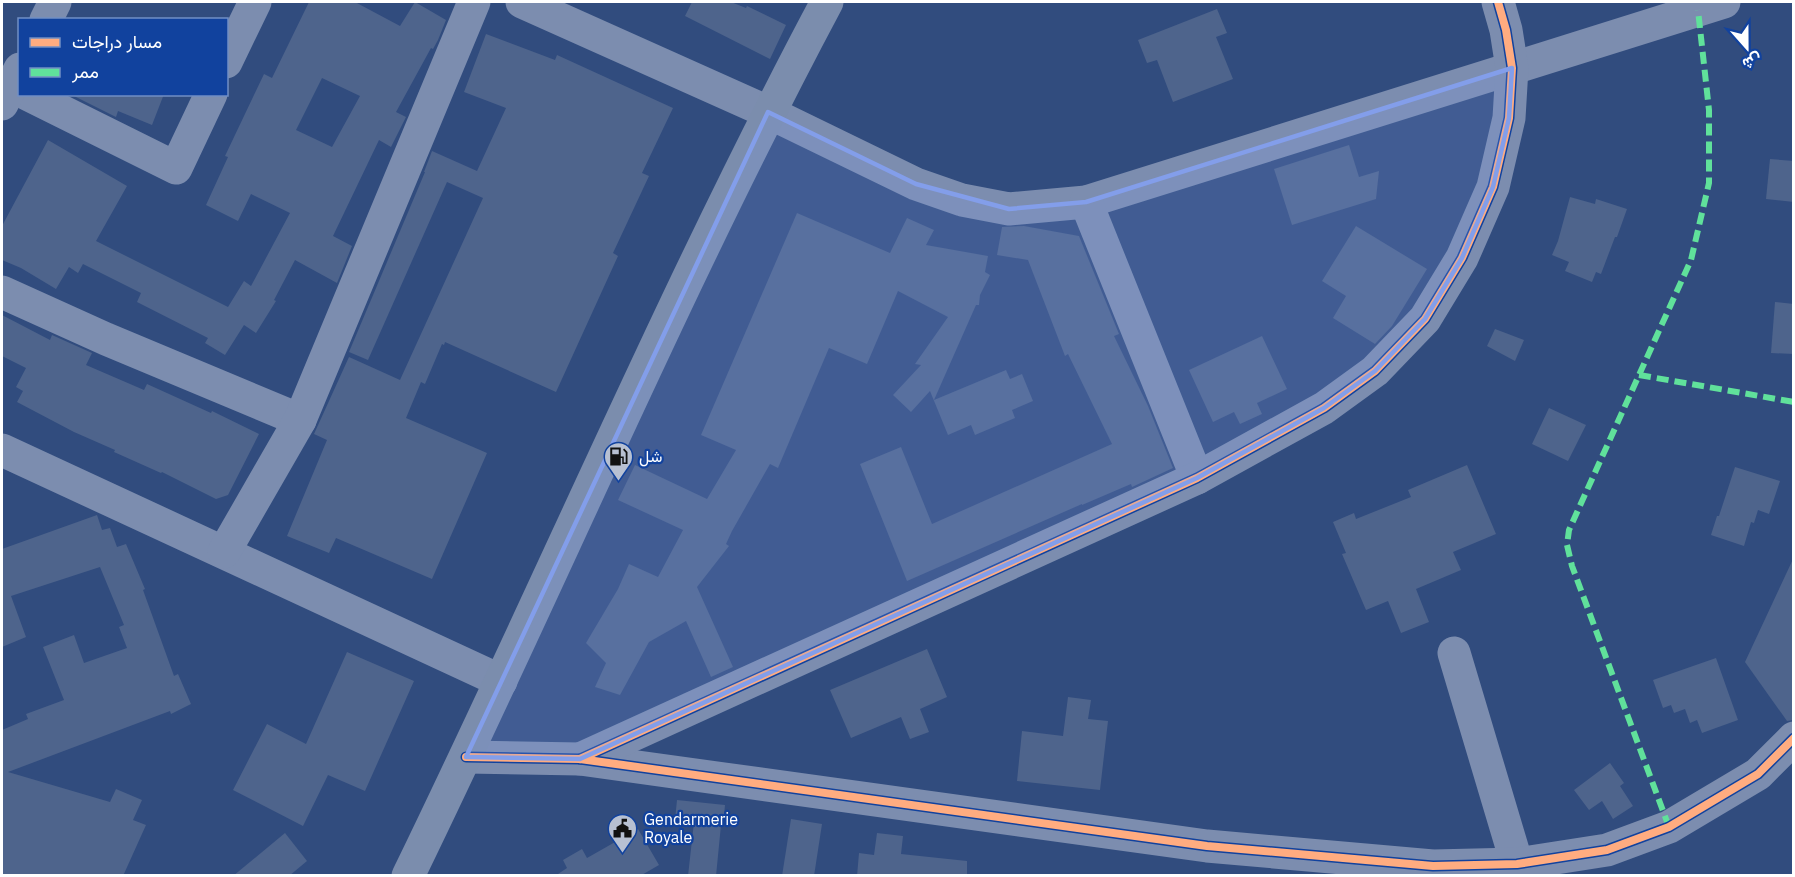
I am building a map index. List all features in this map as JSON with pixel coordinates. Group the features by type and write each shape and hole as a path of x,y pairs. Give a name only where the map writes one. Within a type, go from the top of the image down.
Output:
{"main road":[{"path":"408,876 466,757 587,491 768,112 827,2"}],"street":[{"path":"47,18 55,2"},
{"path":"228,58 255,2"},
{"path":"224,552 300,420 474,2"},
{"path":"522,2 768,112 916,184 962,200 1009,209 1086,202 1724,2"},
{"path":"579,759 1197,478 1324,408 1375,371 1425,319 1462,258 1492,187 1509,118 1512,68 1506,30 1498,2"},
{"path":"30,96 176,168 210,96"},
{"path":"1086,202 1197,478"},
{"path":"2,291 106,339 300,420"},
{"path":"2,450 501,681"},
{"path":"1454,653 1517,864"},
{"path":"466,757 579,759 1207,846 1433,866 1517,864 1607,850 1669,827 1758,774 1794,738"}],"highlighted area":[{"path":"1512,68 1509,118 1493,187 1462,258 1425,319 1375,371 1324,408 1197,478 580,759 466,757 768,112 916,184 1009,209 1086,202"}],"building":[{"path":"309,2 355,2 400,26 415,2 446,20 438,40 433,49 431,48 396,112 406,117 391,147 379,140 333,236 352,246 337,283 295,260 274,300 276,301 256,333 244,325 225,355 205,343 208,338 137,302 141,293 83,264 78,273 69,267 56,289 21,268 2,260 2,226 48,140 127,186 96,241 228,307 244,281 251,286 290,213 251,194 238,221 206,205 228,157 225,156 264,74 272,78","holes":["322,78 360,96 332,147 296,130"]},
{"path":"692,2 731,2 746,8 747,6 786,25 770,59 685,16"},
{"path":"1217,9 1227,33 1216,37 1233,79 1173,102 1157,60 1147,63 1138,40"},
{"path":"486,34 555,60 557,55 673,108 642,173 649,176 613,253 618,256 556,392 445,342 444,345 442,344 425,384 421,382 406,418 487,453 432,579 336,538 329,553 287,536 327,440 314,434 349,357 400,380 483,198 447,182 368,360 349,352 432,151 477,171 506,108 464,92"},
{"path":"74,96 163,96 152,125 118,111 116,117"},
{"path":"1349,145 1359,177 1379,171 1376,199 1292,225 1274,169"},
{"path":"1770,159 1794,161 1794,202 1766,199"},
{"path":"1570,197 1595,204 1596,199 1627,209 1601,274 1596,272 1592,282 1565,271 1569,262 1552,255"},
{"path":"797,213 890,253 907,218 934,230 926,245 988,256 985,272 990,275 980,295 979,305 976,305 934,400 1006,370 1010,379 1022,374 1033,401 1012,410 1015,418 975,435 971,425 948,435 930,391 911,412 893,395 921,365 915,364 948,317 898,291 867,364 829,348 778,468 770,464 732,531 726,544 729,546 697,587 733,667 711,677 686,621 649,642 620,695 595,687 606,663 586,643 618,589 629,564 658,577 683,530 618,500 635,465 707,499 736,450 701,435"},
{"path":"1024,226 1079,236 1119,334 1114,336 1148,406 1173,468 1132,487 1131,484 1082,504 907,581 860,464 901,447 932,524 1112,444 1068,354 1065,356 1028,260 997,255 1002,227"},
{"path":"1356,226 1427,269 1392,326 1375,344 1333,318 1346,296 1322,281"},
{"path":"1775,302 1794,304 1794,354 1771,353"},
{"path":"2,315 50,340 52,335 92,353 86,365 144,390 147,384 211,413 212,411 259,434 228,495 216,499 162,472 114,452 115,450 74,432 17,402 23,391 16,387 26,368 2,356"},
{"path":"1495,329 1524,340 1515,361 1487,346"},
{"path":"1262,336 1287,389 1257,403 1262,414 1240,424 1234,412 1213,422 1189,370"},
{"path":"1549,408 1586,425 1568,461 1532,444"},
{"path":"1467,465 1496,534 1453,552 1461,570 1416,589 1429,622 1401,633 1388,601 1366,610 1342,554 1346,553 1333,522 1354,513 1356,519 1411,497 1408,490"},
{"path":"1735,467 1780,481 1769,514 1758,510 1754,523 1751,522 1744,546 1711,535"},
{"path":"97,515 102,530 110,528 117,547 126,544 145,589 143,590 174,676 178,674 191,704 171,714 170,711 8,772 110,802 116,789 142,800 133,820 146,825 123,876 2,876 2,730 28,719 26,714 64,700 43,647 74,635 84,663 127,648 119,627 124,625 100,567 11,596 26,637 2,647 2,549"},
{"path":"1794,557 1794,720 1787,721 1745,662"},
{"path":"927,649 947,697 920,709 929,732 910,739 901,717 851,738 830,690"},
{"path":"347,652 414,681 365,791 328,775 303,826 233,790 267,724 306,744"},
{"path":"1716,658 1738,720 1702,733 1697,720 1690,723 1685,709 1674,713 1671,705 1663,708 1653,680"},
{"path":"1068,697 1091,700 1088,719 1108,721 1100,790 1017,781 1022,731 1063,736"},
{"path":"1610,763 1624,783 1620,786 1633,806 1613,819 1602,801 1589,810 1574,790"},
{"path":"677,800 725,805 716,876 688,876 694,822 675,820"},
{"path":"791,819 822,824 814,876 782,876"},
{"name":"Gendarmerie Royale","path":"638,829 659,865 640,876 555,876 567,868 563,860 582,849 587,858"},
{"path":"285,833 307,861 289,876 233,876"},
{"path":"877,833 903,836 901,854 967,861 967,876 857,876 859,853 874,855"}],"marked path":[{"path":"1669,827 1572,566 1567,545 1569,530 1691,260 1709,183 1709,110 1698,10"},
{"path":"1639,375 1794,402"}],"cycle path":[{"path":"580,759 1197,478 1324,408 1375,371 1425,319 1462,258 1493,187 1509,118 1512,68 1506,30 1498,2"},
{"path":"466,757 580,759 1207,846 1433,866 1517,864 1607,850 1669,827 1758,774 1794,738"}],"place":[{"name":"شل","path":"618,482"},
{"name":"Gendarmerie Royale","path":"623,854"}]}
